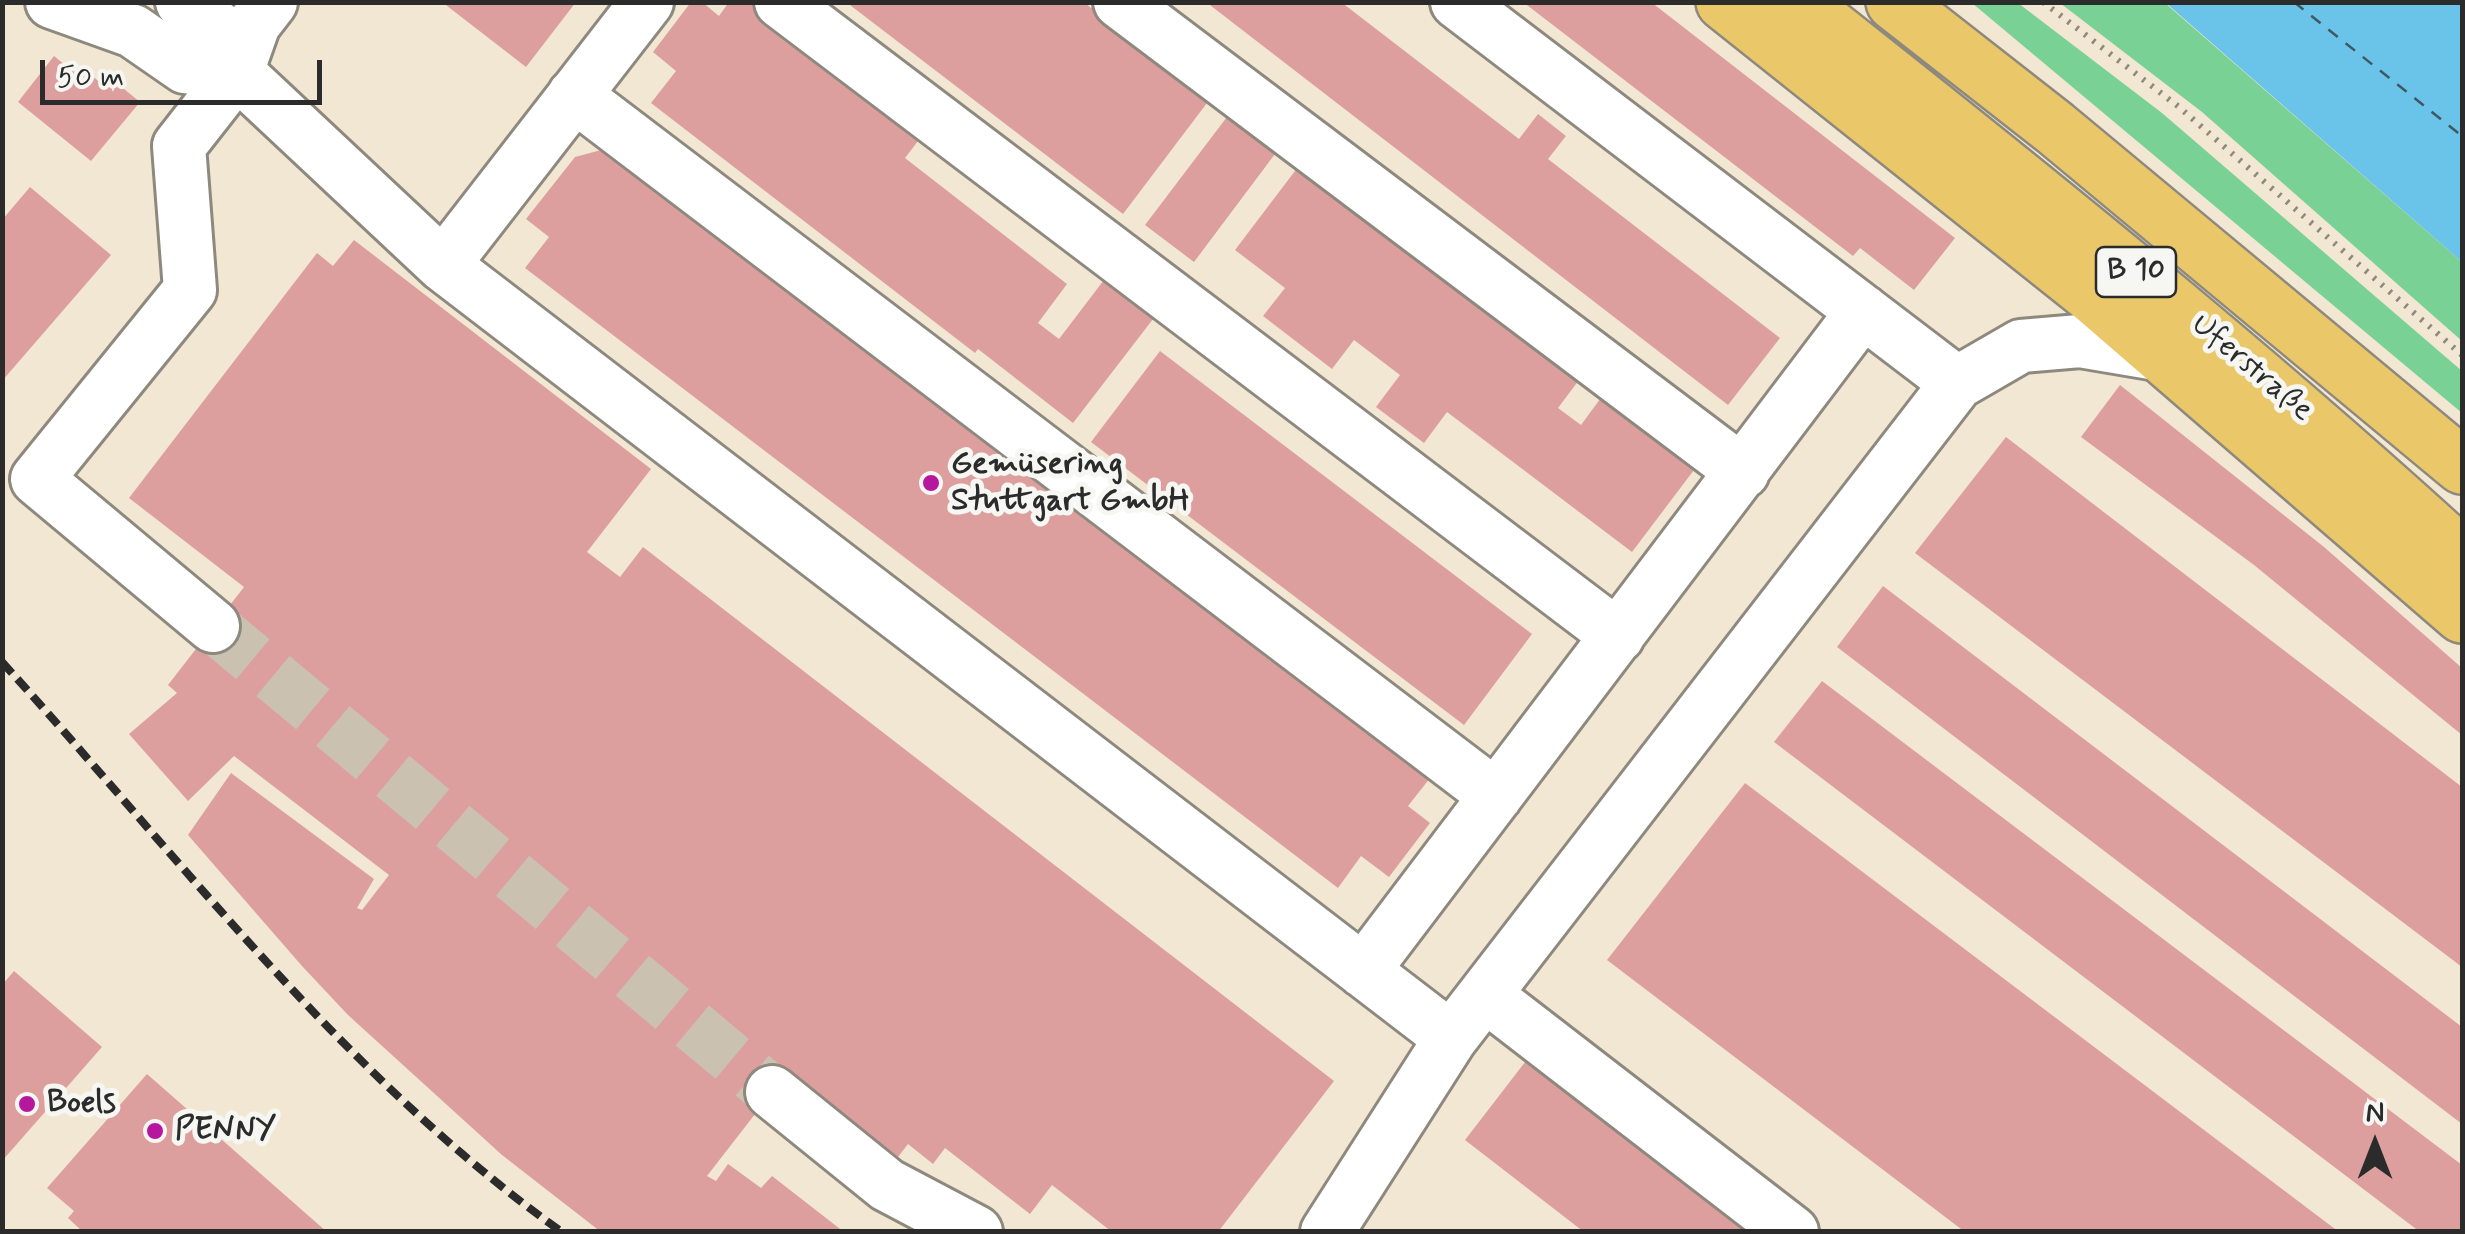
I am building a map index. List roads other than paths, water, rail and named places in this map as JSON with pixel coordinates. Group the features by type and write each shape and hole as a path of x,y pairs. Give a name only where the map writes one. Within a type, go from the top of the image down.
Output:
{"highway":[{"path":"1724,2 2162,354 2462,615"},
{"name":"Uferstraße","path":"1798,2 2087,231 2328,433 2462,556"},
{"name":"Uferstraße","path":"1894,2 2055,128 2462,466"}],"lane":[{"path":"52,2 133,31 186,68 237,72"},
{"path":"182,2 216,26 237,72 442,264 1450,1038"},
{"path":"213,626 37,479 190,290 179,146 237,72 254,24 271,2"},
{"path":"442,264 646,2"},
{"path":"781,2 1618,636"},
{"path":"1120,2 1743,472"},
{"path":"1457,2 1957,383"},
{"path":"574,95 1496,796"},
{"path":"1363,972 1863,312"},
{"path":"1326,1232 1450,1038 1957,383 2021,346 2080,341 2162,354"},
{"path":"1485,994 1792,1232"},
{"path":"772,1092 888,1185 976,1232"}],"water":[{"path":"2166,3 2462,3 2462,262"}],"tunnel":[{"path":"213,626 772,1092"}],"railway":[{"path":"2,662 200,888 336,1035 483,1171 562,1232"}],"place":[{"name":"Gemüsering Stuttgart GmbH","path":"931,483"},
{"name":"Boels","path":"27,1104"},
{"name":"PENNY","path":"155,1131"}]}
